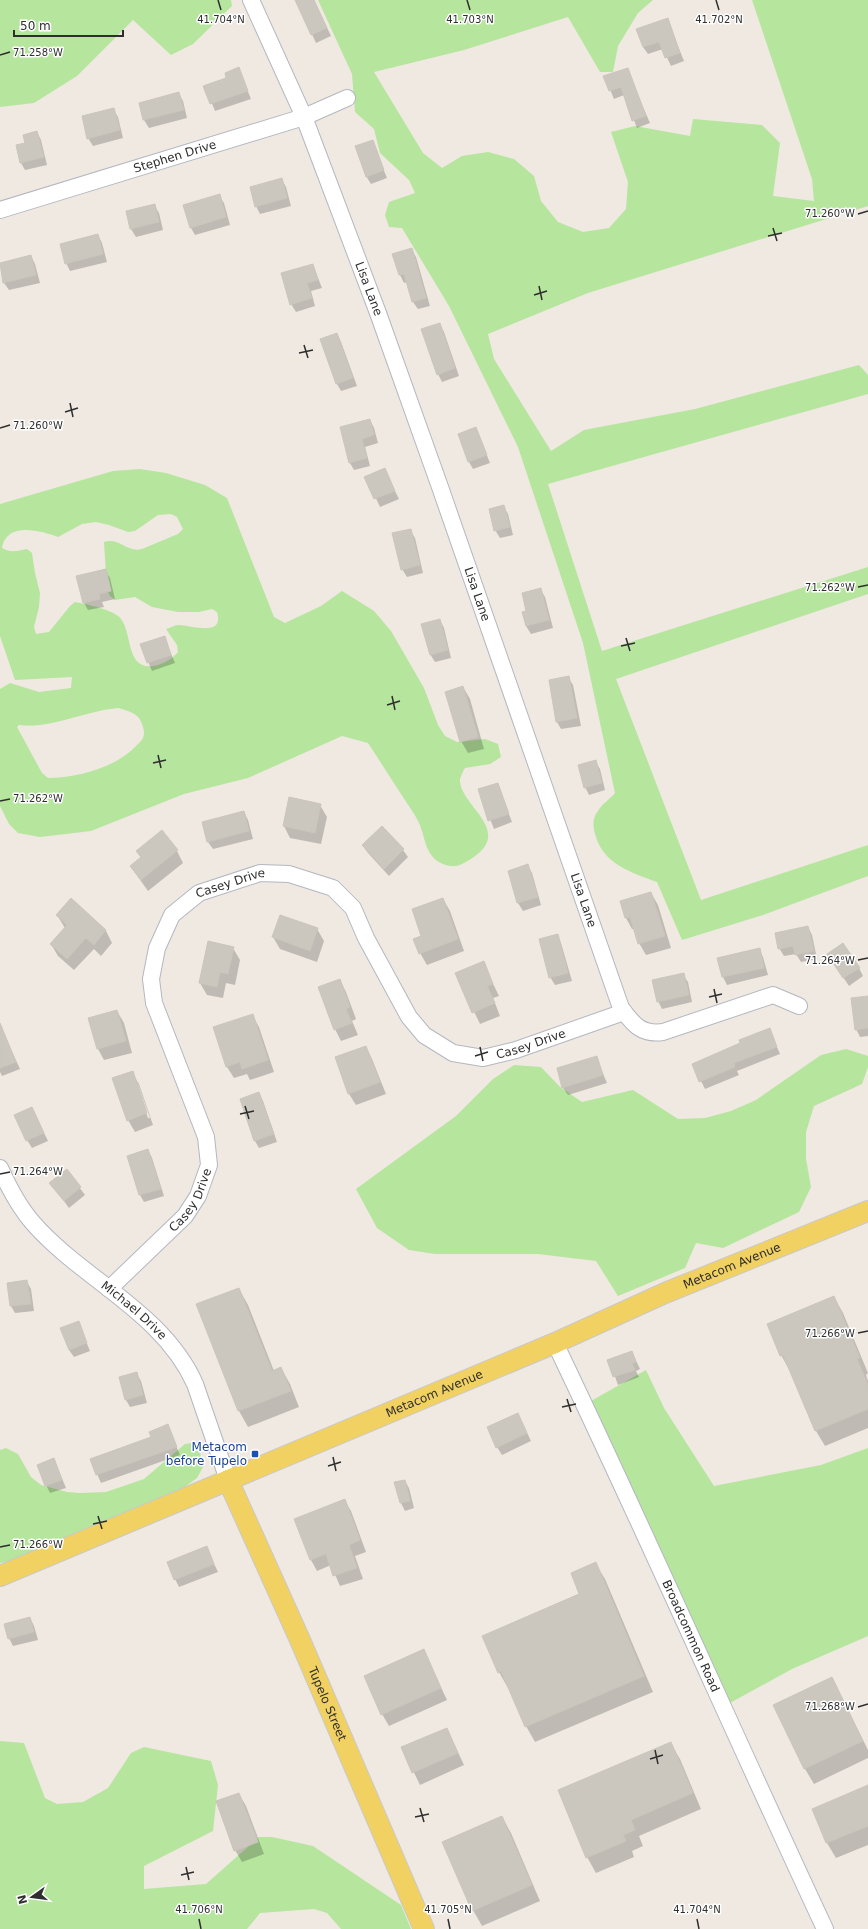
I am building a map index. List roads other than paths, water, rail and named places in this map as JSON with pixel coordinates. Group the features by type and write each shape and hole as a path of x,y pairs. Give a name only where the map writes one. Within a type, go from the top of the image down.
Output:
{"main road":[{"name":"Metacom Avenue","path":"0,1576 555,1343 665,1293 868,1211"},
{"name":"Tupelo Street","path":"228,1480 300,1640 424,1929"}],"street":[{"name":"Lisa Lane","path":"251,0 304,118 440,486 621,1008 633,1025 652,1034 663,1032 773,995 799,1006"},
{"name":"Stephen Drive","path":"0,210 304,118 347,98"},
{"name":"Casey Drive","path":"108,1289 185,1216 198,1196 208,1166 206,1136 154,1003 151,979 157,948 172,915 199,893 260,873 289,874 333,888 353,908 366,938 409,1017 424,1035 453,1053 483,1058 510,1052 624,1012"},
{"name":"Michael Drive","path":"0,1168 16,1200 33,1223 61,1250 161,1333 190,1372 203,1405 228,1480"},
{"name":"Broadcommon Road","path":"555,1343 628,1495 825,1929"}],"place":[{"name":"Metacom before Tupelo","path":"255,1454"}]}
